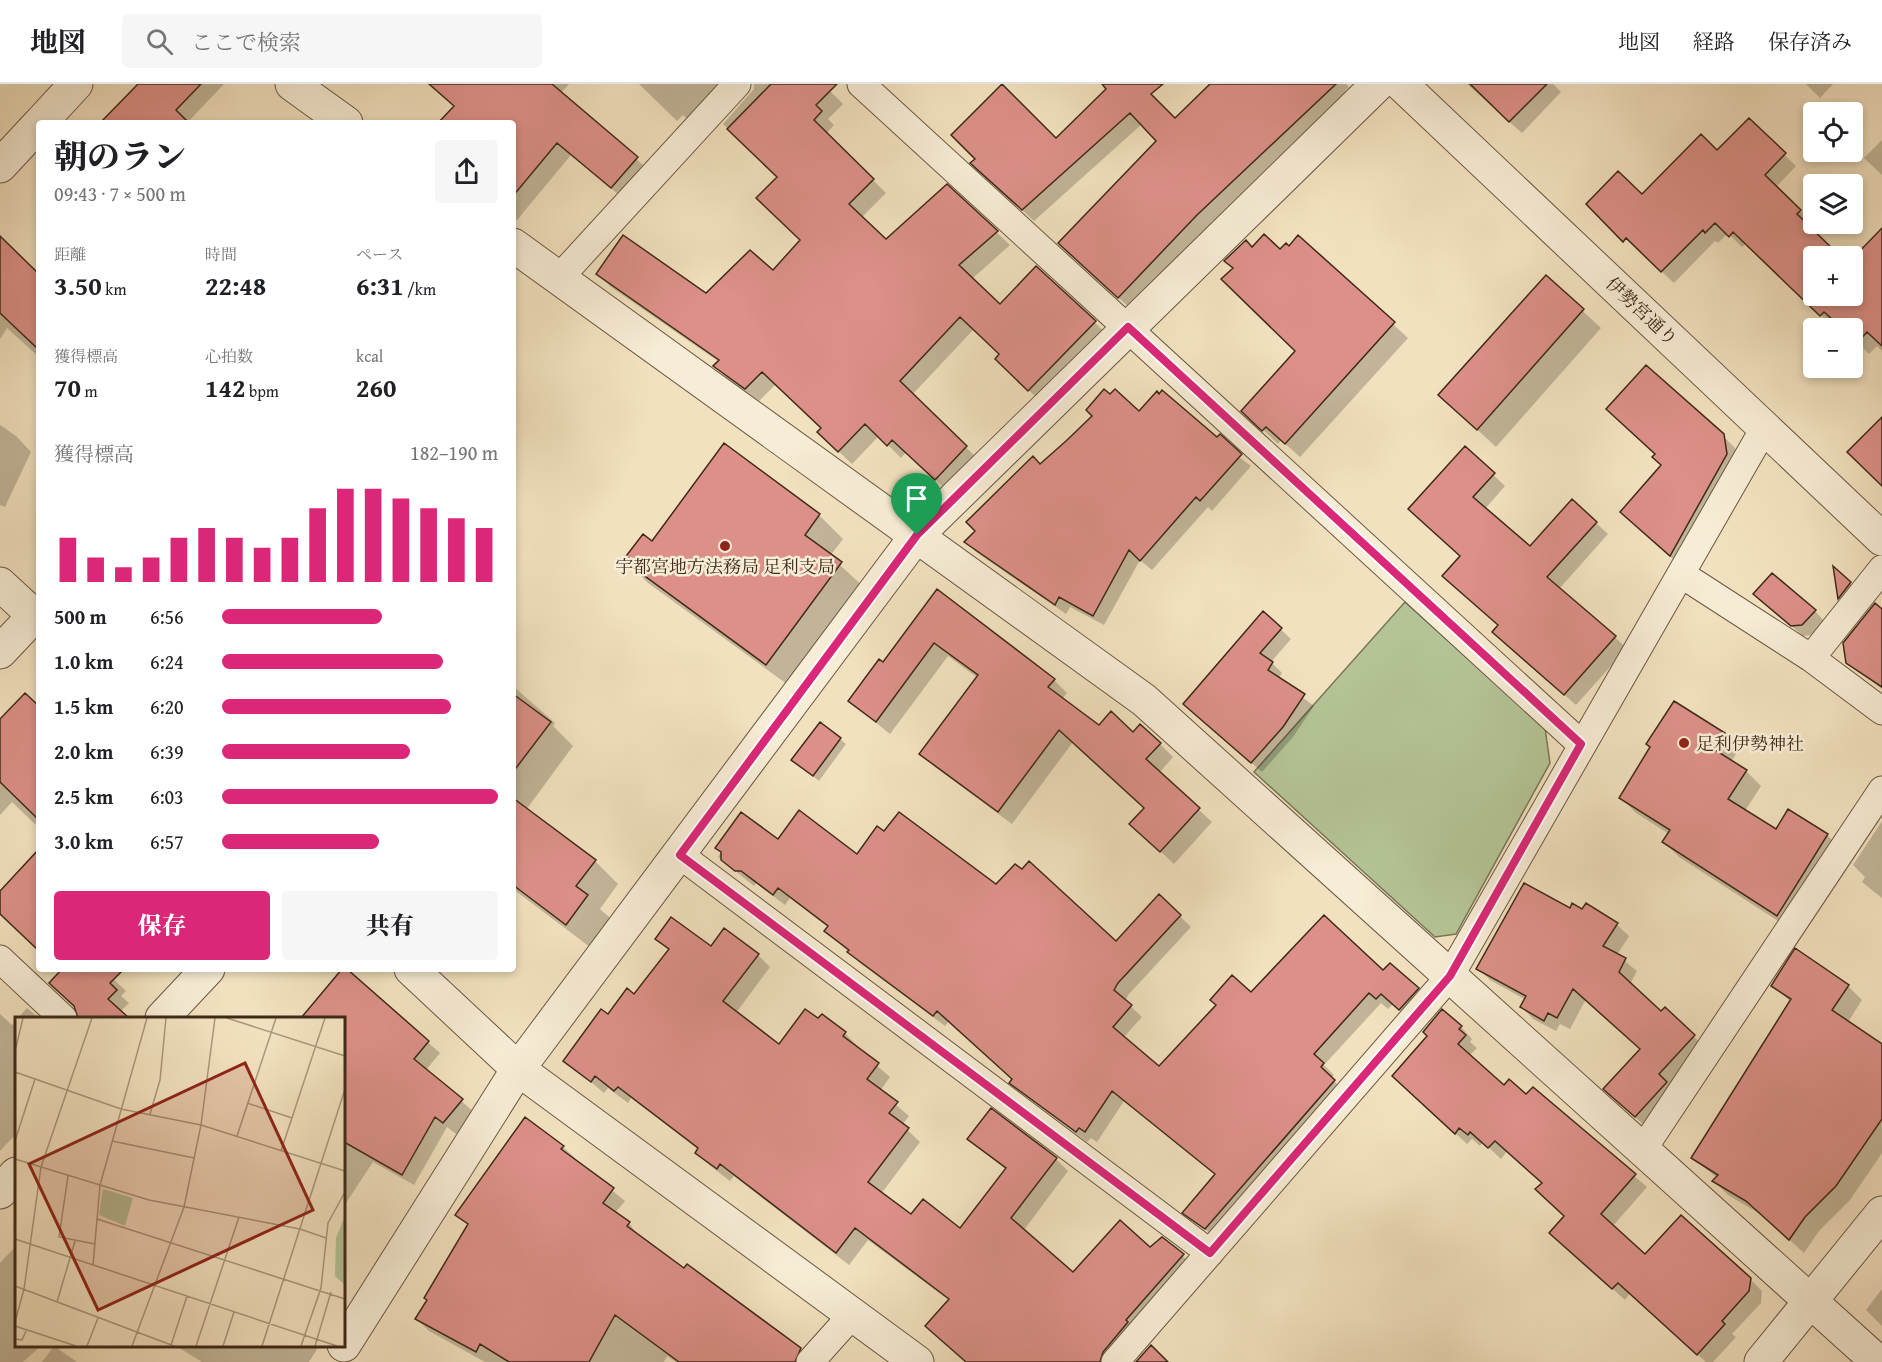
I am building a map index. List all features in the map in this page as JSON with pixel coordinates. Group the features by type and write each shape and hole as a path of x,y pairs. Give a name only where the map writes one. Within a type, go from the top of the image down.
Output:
{"street":[{"path":"44,120 76,84"},
{"path":"292,84 342,120"},
{"path":"559,278 737,84"},
{"path":"861,84 1581,744"},
{"path":"345,1342 518,1069 917,535 1378,84"},
{"name":"伊勢宮通り","path":"1401,84 1882,539"},
{"path":"0,166 36,128"},
{"path":"516,247 1144,700 1878,1362"},
{"path":"1115,1362 1450,976 1581,744 1765,427"},
{"path":"1811,658 1882,570"},
{"path":"1681,574 1811,658 1882,711"},
{"path":"0,584 36,617"},
{"path":"0,652 36,619"},
{"path":"1643,1149 1882,790"},
{"path":"680,855 1210,1253"},
{"path":"0,959 62,1017"},
{"path":"163,1017 205,972"},
{"path":"414,972 518,1069 917,1362"},
{"path":"0,1191 15,1175"},
{"path":"1761,1362 1882,1213"},
{"path":"810,1362 853,1314"},
{"path":"333,1362 342,1347"}],"green space":[{"path":"1405,602 1545,728 1550,763 1456,934 1435,937 1254,772"}],"building":[{"path":"138,84 201,84 176,110 186,120 103,120"},
{"path":"429,84 552,84 638,157 611,188 557,143 516,192 516,120 441,120 454,106"},
{"path":"771,84 837,84 816,105 822,111 814,120 874,179 849,204 886,239 947,184 998,231 959,265 1000,304 1036,266 1096,321 1028,391 995,359 999,354 960,317 900,381 967,446 935,480 892,440 887,446 865,424 838,452 817,432 821,428 762,372 745,389 713,366 719,360 596,274 623,235 706,293 750,250 773,270 800,240 756,198 777,177 727,129"},
{"path":"1002,84 1056,138 1106,89 1102,84 1163,84 1151,94 1175,118 1210,84 1336,84 1197,215 1118,298 1058,243 1156,141 1130,113 1022,210 970,163 975,159 951,135"},
{"path":"1470,84 1547,84 1509,122"},
{"path":"1749,118 1786,153 1765,175 1801,210 1797,214 1803,220 1803,234 1817,234 1830,246 1803,246 1803,300 1733,232 1729,237 1715,223 1705,233 1703,230 1661,272 1626,238 1623,242 1586,204 1618,171 1642,194 1701,134 1717,150"},
{"path":"1882,228 1882,346 1867,332 1863,336 1863,318 1831,318 1824,312 1820,316 1810,306 1863,306 1863,248"},
{"path":"1264,234 1280,249 1286,243 1289,246 1298,235 1395,322 1285,444 1266,427 1262,431 1241,411 1295,351 1221,279 1233,268 1224,261 1246,240 1252,247"},
{"path":"0,236 36,271 36,347 0,313"},
{"path":"1546,275 1584,309 1477,430 1438,395"},
{"path":"1646,365 1724,434 1727,454 1670,556 1620,512 1661,465 1652,457 1655,454 1606,409"},
{"path":"1104,389 1110,394 1115,389 1139,411 1157,391 1159,394 1162,390 1217,437 1220,434 1242,454 1200,501 1196,497 1140,561 1129,550 1093,616 1059,597 1055,605 964,542 975,531 966,522 1033,456 1040,464 1092,416 1086,410"},
{"path":"1882,417 1882,486 1847,452"},
{"path":"724,443 820,514 805,535 842,562 766,665 623,560 643,534 652,541"},
{"path":"1465,446 1495,473 1473,497 1530,546 1572,499 1597,522 1547,577 1616,636 1564,695 1492,632 1498,625 1442,576 1460,556 1408,509"},
{"path":"1833,566 1851,582 1838,599"},
{"path":"1772,573 1816,610 1802,625 1791,626 1753,594"},
{"path":"937,589 1055,679 1048,687 1099,725 1111,711 1133,732 1140,724 1161,743 1146,759 1200,808 1160,852 1129,824 1144,808 1059,730 998,812 919,754 978,675 934,643 876,722 848,701 879,659 883,662"},
{"path":"1875,603 1882,609 1882,687 1846,663 1843,643"},
{"path":"1263,611 1282,628 1260,653 1273,662 1268,670 1305,694 1283,727 1251,763 1183,704"},
{"path":"25,693 36,703 36,817 0,782 0,719"},
{"path":"516,696 551,722 516,768"},
{"path":"1674,701 1725,733 1715,750 1747,770 1728,799 1776,829 1788,809 1828,834 1777,916 1662,842 1670,830 1619,798 1650,747 1646,744"},
{"path":"820,722 841,738 813,776 791,760"},
{"path":"516,800 596,860 576,886 588,895 566,925 516,887"},
{"path":"799,810 857,854 877,826 884,831 899,812 996,884 1015,864 1022,869 1029,861 1116,941 1159,894 1181,915 1118,983 1114,990 1132,1005 1113,1027 1159,1066 1216,1005 1210,1000 1232,975 1251,992 1324,915 1383,970 1390,963 1419,988 1399,1010 1381,994 1376,999 1369,993 1314,1054 1324,1063 1321,1067 1335,1080 1205,1229 1182,1213 1215,1174 1112,1091 1085,1132 1079,1128 1076,1132 1009,1083 1012,1079 937,1011 933,1016 847,952 849,950 824,931 828,926 778,888 773,895 741,871 735,871 721,860 721,852 715,848 741,812 778,839"},
{"path":"36,852 36,948 0,914 0,891"},
{"path":"1524,883 1570,908 1572,903 1582,909 1586,903 1618,923 1603,946 1626,958 1619,972 1661,1011 1665,1007 1695,1035 1659,1074 1667,1082 1635,1117 1603,1089 1640,1049 1573,989 1557,1018 1548,1013 1544,1021 1520,1007 1526,996 1476,969"},
{"path":"671,917 711,946 724,928 759,954 723,1001 779,1044 805,1009 818,1018 822,1014 846,1032 843,1036 879,1063 867,1079 898,1102 889,1113 909,1128 868,1182 911,1214 923,1199 960,1228 1006,1168 967,1139 991,1108 1057,1158 1011,1218 1073,1272 1120,1220 1150,1247 1162,1237 1184,1254 1126,1320 1128,1322 1103,1352 1100,1362 966,1362 925,1326 949,1299 855,1228 836,1253 720,1164 717,1169 695,1153 698,1148 618,1087 614,1091 595,1076 591,1082 563,1061 601,1009 608,1014 627,988 634,994 669,949 655,939"},
{"path":"1795,948 1849,985 1832,1010 1882,1044 1882,1119 1836,1186 1805,1217 1789,1240 1746,1201 1712,1181 1718,1175 1691,1158 1791,999 1771,986"},
{"path":"59,972 121,972 110,983 117,990 108,999 128,1017 78,1017 74,1006 49,983"},
{"path":"339,972 350,972 429,1041 414,1059 463,1099 443,1123 435,1117 402,1175 345,1143 345,1017 302,1017"},
{"path":"1442,1009 1462,1026 1459,1029 1466,1035 1458,1044 1504,1085 1509,1079 1526,1094 1533,1087 1636,1174 1601,1214 1645,1254 1681,1215 1751,1278 1749,1291 1722,1321 1725,1324 1697,1355 1618,1283 1612,1289 1549,1233 1564,1216 1535,1189 1542,1183 1495,1141 1488,1148 1470,1132 1468,1135 1459,1128 1455,1134 1392,1076 1427,1036 1423,1032"},
{"path":"525,1117 564,1146 561,1149 614,1188 603,1203 630,1222 627,1226 684,1268 687,1264 801,1348 795,1362 679,1362 615,1315 589,1362 509,1362 480,1344 476,1352 415,1319 427,1300 424,1298 468,1224 455,1215"},
{"path":"1151,1345 1168,1362 1136,1362"}],"place":[{"name":"宇都宮地方法務局 足利支局","path":"725,546"},
{"name":"足利伊勢神社","path":"1684,743"}],"route":[{"path":"1128,327 1581,744 1450,976 1210,1253 680,855 917,535 1128,327"}]}
